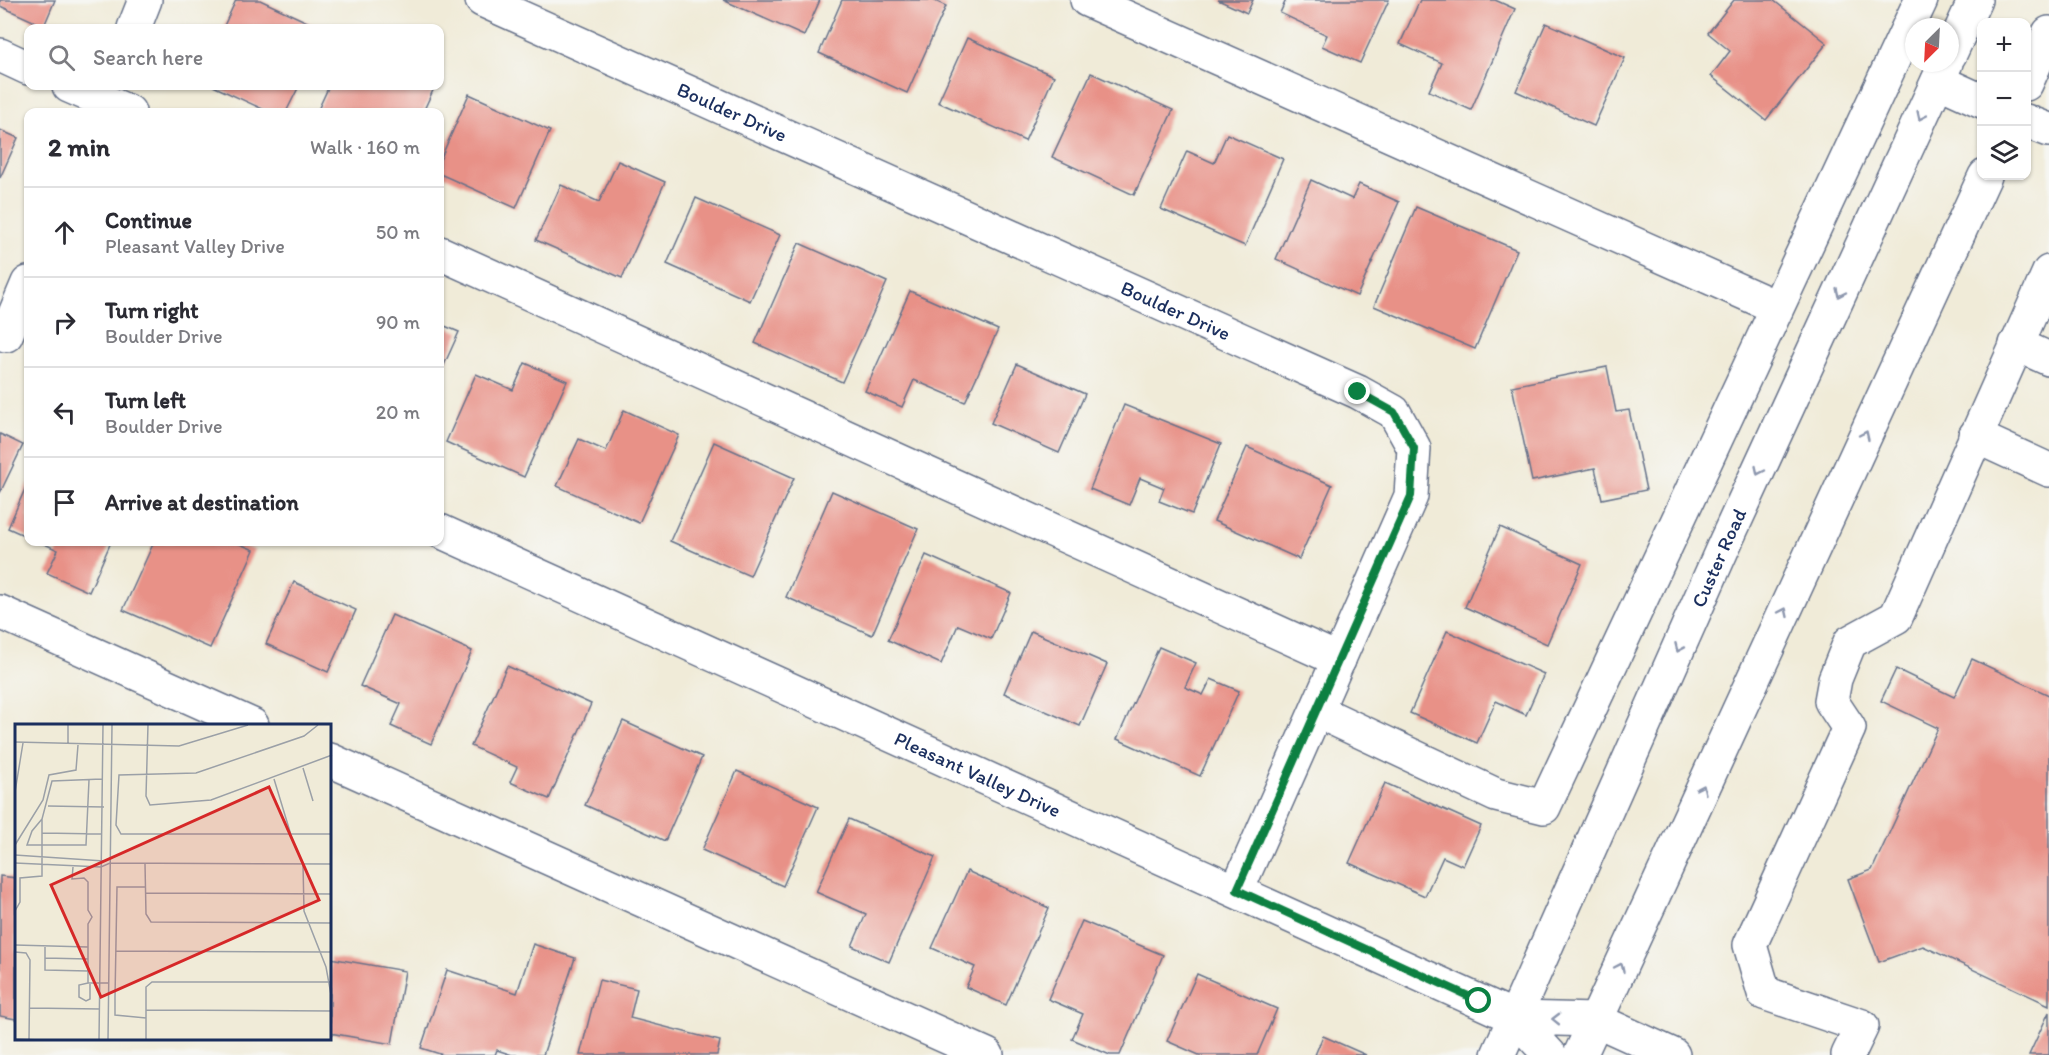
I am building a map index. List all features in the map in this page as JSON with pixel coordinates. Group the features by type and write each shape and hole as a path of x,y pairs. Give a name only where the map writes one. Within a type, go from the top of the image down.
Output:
{"street":[{"path":"136,24 145,0"},
{"name":"Boulder Drive","path":"482,0 1336,382 1394,412 1414,448 1411,496 1237,890"},
{"path":"1087,0 1776,307"},
{"path":"1317,711 1496,795 1544,807 1921,0"},
{"name":"Custer Road","path":"1959,34 1975,0"},
{"path":"2031,73 2049,33"},
{"path":"0,55 24,66"},
{"name":"Custer Road","path":"1498,1055 1721,553 1941,72"},
{"path":"1951,72 1977,96"},
{"path":"79,90 113,103"},
{"path":"2031,123 2049,130"},
{"path":"1580,1055 1983,180"},
{"path":"444,255 1339,660"},
{"path":"1848,1055 1862,1026 1764,993 1750,945 1849,728 1831,701 1843,656 1850,642 1896,617 2049,272"},
{"path":"11,338 24,296"},
{"path":"2016,344 2049,358"},
{"path":"1975,436 2049,470"},
{"name":"Pleasant Valley Drive","path":"444,533 1516,1018 1550,1055"},
{"path":"0,612 250,724"},
{"path":"332,761 987,1055"},
{"name":"Pleasant Valley Drive","path":"1516,1018 1596,1020 1673,1055"}],"building":[{"path":"0,0 55,0 45,24 40,24 0,6"},
{"path":"236,0 260,0 311,24 225,24"},
{"path":"723,0 820,0 804,36"},
{"path":"842,0 933,0 946,6 907,93 819,53"},
{"path":"1218,0 1253,0 1247,13"},
{"path":"1286,0 1389,0 1360,63 1322,46 1327,35 1280,13"},
{"path":"1420,0 1495,0 1515,9 1471,110 1429,91 1442,63 1400,44"},
{"path":"1734,0 1773,0 1827,43 1766,120 1711,76 1730,51 1708,33"},
{"path":"1546,23 1625,58 1594,126 1516,91"},
{"path":"967,38 1054,76 1025,141 938,102"},
{"path":"1091,73 1173,110 1134,195 1052,157"},
{"path":"222,90 297,90 288,108 260,108"},
{"path":"327,90 433,90 425,108 319,108"},
{"path":"469,94 550,131 516,208 444,176 444,151"},
{"path":"0,130 18,138 0,178"},
{"path":"1227,134 1283,159 1245,246 1161,209 1187,151 1214,163"},
{"path":"618,161 665,182 622,278 536,240 561,185 599,202"},
{"path":"1311,180 1352,199 1359,184 1399,202 1357,296 1276,259"},
{"path":"696,198 780,235 750,301 667,264"},
{"path":"1416,207 1517,250 1475,349 1374,306"},
{"path":"799,243 887,282 842,382 755,343"},
{"path":"910,291 998,330 965,402 914,380 902,407 865,391"},
{"path":"444,326 459,332 444,365"},
{"path":"525,363 567,381 524,477 446,442 476,374 513,390"},
{"path":"1017,364 1085,394 1059,453 991,423"},
{"path":"1607,367 1616,412 1629,410 1646,490 1602,499 1595,468 1532,481 1512,386"},
{"path":"1124,405 1221,444 1192,514 1159,501 1164,488 1140,478 1129,505 1090,489"},
{"path":"624,410 679,435 639,523 557,486 579,439 606,451"},
{"path":"0,434 23,445 0,493"},
{"path":"714,442 794,478 750,576 670,541"},
{"path":"1247,447 1332,485 1299,559 1214,521"},
{"path":"24,491 24,535 8,528"},
{"path":"832,491 918,529 872,635 786,597"},
{"path":"1500,527 1582,564 1547,644 1465,607"},
{"path":"49,546 109,546 89,592 47,573 58,550"},
{"path":"152,546 244,546 254,550 210,648 123,610"},
{"path":"926,555 1011,593 991,639 958,625 941,664 888,640"},
{"path":"294,582 356,610 328,672 266,644"},
{"path":"392,615 472,651 431,744 391,726 401,704 360,686"},
{"path":"1031,631 1107,664 1080,726 1004,693"},
{"path":"1447,631 1544,674 1526,715 1496,701 1477,743 1410,713"},
{"path":"1159,647 1196,663 1185,687 1203,695 1211,679 1239,691 1200,776 1117,739"},
{"path":"1972,659 2049,695 2049,1005 1923,946 1879,962 1848,879 1872,870 1938,728 1881,701 1896,669 1954,697"},
{"path":"507,666 591,704 549,799 510,782 517,767 471,746"},
{"path":"623,721 702,757 665,841 585,805"},
{"path":"737,771 818,807 783,886 702,850"},
{"path":"1385,783 1481,826 1463,866 1443,857 1425,896 1349,863"},
{"path":"849,819 935,857 889,962 852,946 866,914 816,892"},
{"path":"967,871 1049,908 1006,1005 966,987 975,967 932,948"},
{"path":"0,876 15,878 15,1019 0,1016"},
{"path":"1082,921 1163,955 1120,1055 1110,1055 1072,1039 1083,1014 1048,999"},
{"path":"533,944 575,958 543,1055 512,1055 497,1050 495,1055 443,1055 421,1048 447,970 517,993"},
{"path":"332,958 405,971 392,1044 332,1033"},
{"path":"1197,974 1277,1009 1257,1055 1199,1055 1167,1041"},
{"path":"599,980 637,989 630,1018 720,1041 717,1055 580,1055"},
{"path":"2049,1012 2049,1055 2029,1055"},
{"path":"1323,1036 1366,1055 1315,1055"}],"route":[{"path":"1358,392 1394,412 1414,448 1411,496 1237,890 1479,1001"}]}
